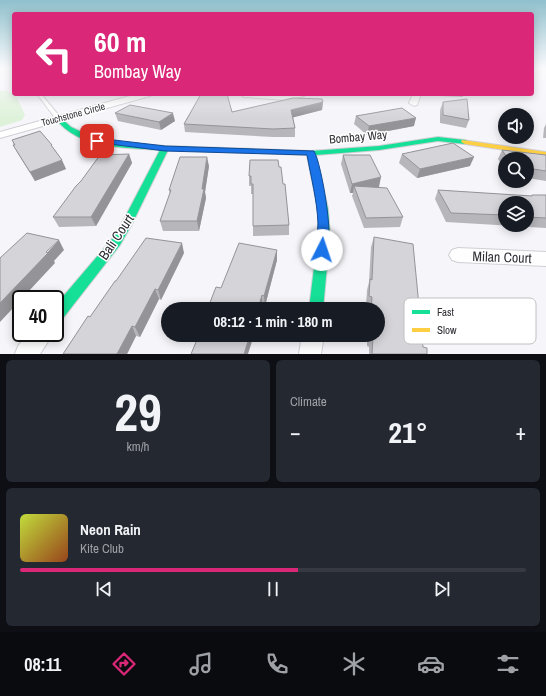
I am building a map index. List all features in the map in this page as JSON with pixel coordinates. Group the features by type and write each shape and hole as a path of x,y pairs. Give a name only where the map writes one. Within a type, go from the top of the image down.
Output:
{"street":[{"name":"Touchstone Circle","path":"0,135 140,96"},
{"path":"269,96 288,96"},
{"name":"Bombay Way","path":"58,118 68,129 89,139 104,143 165,148 311,153 379,148 438,139 546,154"},
{"name":"Bali Court","path":"64,306 116,242 127,224 165,148"},
{"path":"311,153 322,209 324,235 317,302"},
{"name":"Milan Court","path":"458,255 546,259"},
{"path":"26,354 35,342"},
{"path":"310,354 311,342"}],"lane":[{"path":"41,96 58,118"}],"green space":[{"path":"5,90 12,94 12,96 16,96 25,115 22,120 0,127 0,91"}],"building":[{"path":"200,96 228,96 232,112 293,98 322,99 323,102 291,110 295,128 273,129 184,124"},
{"path":"467,99 469,120 443,115 443,102"},
{"path":"130,105 173,113 159,122 115,113"},
{"path":"402,108 416,118 369,126 356,116"},
{"path":"40,131 62,160 30,172 13,145 15,145 12,140"},
{"path":"453,143 474,157 420,169 402,154"},
{"path":"502,150 520,152 503,152"},
{"path":"129,154 91,217 53,217 100,155"},
{"path":"534,154 546,155 546,171 534,169"},
{"path":"343,155 370,155 381,177 352,184"},
{"path":"180,157 207,157 202,189 204,189 197,221 160,221 171,190 169,190"},
{"path":"250,160 278,160 279,167 281,167 283,184 285,184 289,225 253,226 253,184 251,184 251,176 249,176"},
{"path":"354,186 387,188 403,217 366,218"},
{"path":"438,190 532,196 498,196 498,215 451,213"},
{"path":"532,195 546,195 546,218 534,217 534,196"},
{"path":"27,233 59,240 46,252 48,253 0,303 0,258"},
{"path":"374,237 413,244 418,298 404,298 404,344 423,344 423,347 427,348 427,354 372,354 373,342 385,342 385,302 372,302 372,297 369,296 370,279 372,280"},
{"path":"146,238 182,243 158,290 155,289 135,327 132,326 117,354 63,354 88,316 90,317"},
{"path":"239,243 277,250 264,296 262,295 260,302 210,302 216,287 221,288"},
{"path":"196,342 248,342 244,354 191,354"}],"traffic: fast":[{"path":"58,118 68,129 89,139 105,143 165,148 311,153 379,148 438,139 465,142"},
{"path":"64,306 116,242 127,224 165,148"},
{"path":"311,153 323,209 324,235 317,302"}],"traffic: slow":[{"path":"465,142 546,154"}],"route":[{"path":"97,141 104,143 165,148 311,153 322,209 324,235 322,250"}]}
